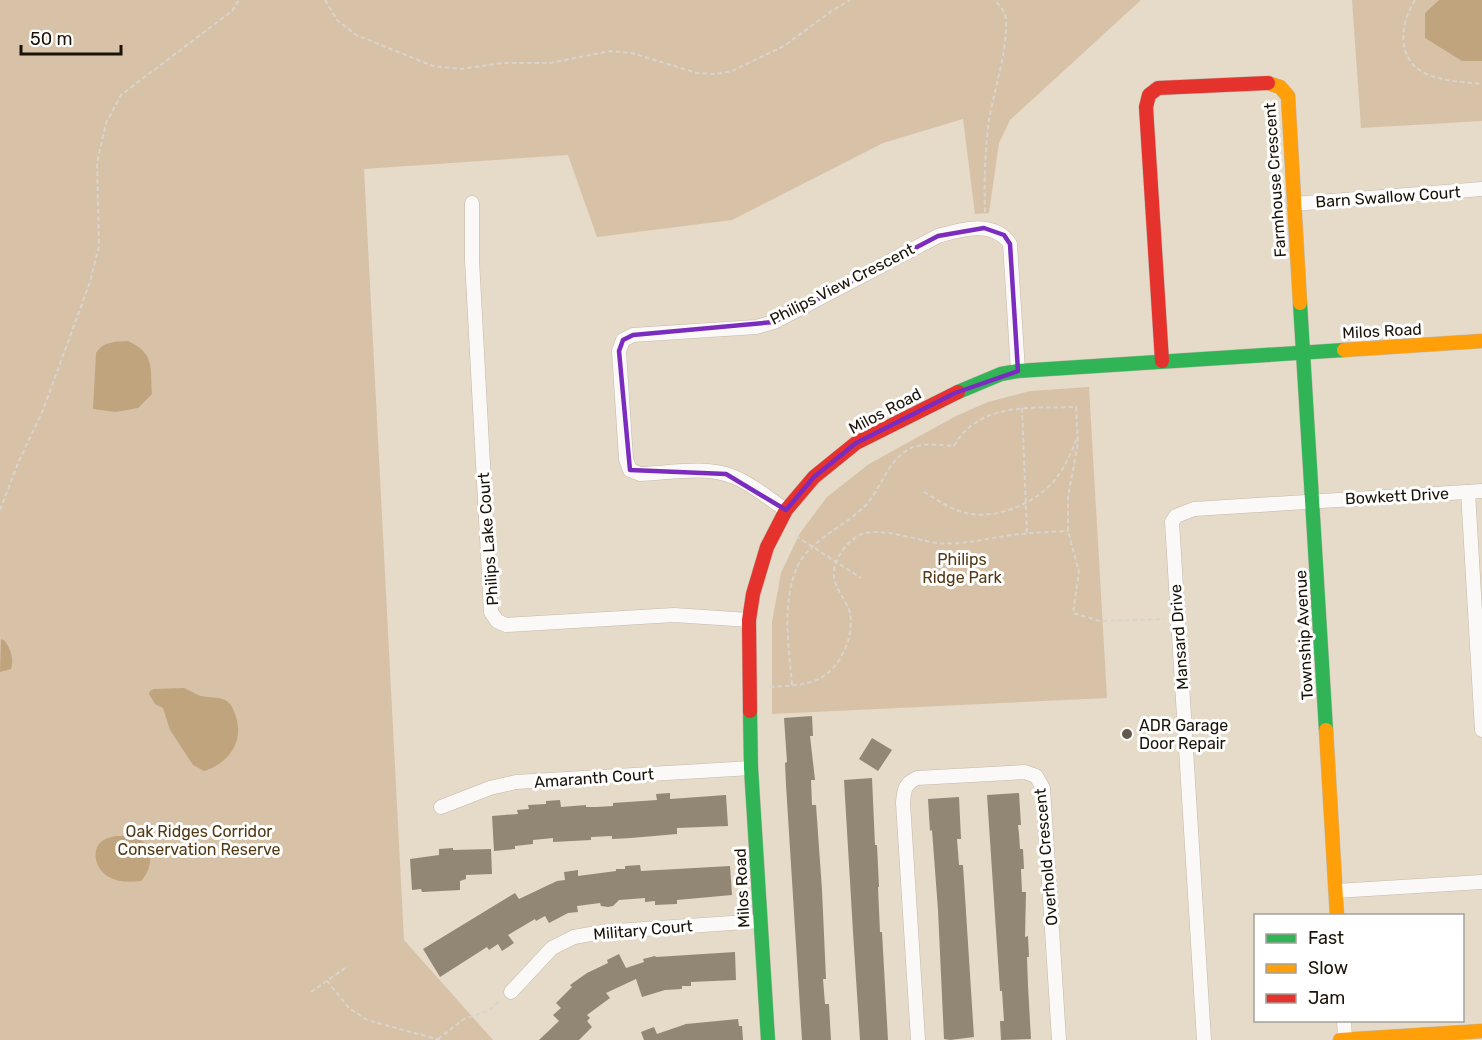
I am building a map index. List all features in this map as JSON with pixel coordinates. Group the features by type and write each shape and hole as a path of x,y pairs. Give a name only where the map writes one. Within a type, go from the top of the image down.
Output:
{"street":[{"name":"Farmhouse Crescent","path":"1162,362 1146,107 1149,95 1158,88 1262,82 1273,83 1282,88 1287,96 1303,352"},
{"name":"Barn Swallow Court","path":"1294,204 1482,189"},
{"name":"Philips Lake Court","path":"472,203 472,260 491,612 497,621 506,625 674,615 749,620"},
{"name":"Philips View Crescent","path":"786,510 726,474 713,471 640,474 630,470 626,459 619,351 623,340 633,335 756,327 774,322 938,236 955,231 984,228 993,229 1004,235 1010,244 1018,371"},
{"name":"Milos Road","path":"768,1040 752,768 749,620 753,594 767,547 786,510 814,477 856,443 955,393 1001,374 1018,371 1482,341"},
{"name":"Township Avenue","path":"1303,352 1337,914"},
{"name":"Bowkett Drive","path":"1312,502 1482,491"},
{"path":"1468,492 1482,730"},
{"name":"Mansard Drive","path":"1204,1040 1171,530 1176,516 1194,510 1312,502"},
{"name":"Amaranth Court","path":"441,807 490,788 516,782 752,768"},
{"name":"Overhold Crescent","path":"918,1040 904,789 909,782 917,778 1025,772 1036,776 1043,788 1059,1040"},
{"path":"1336,891 1482,882"},
{"name":"Military Court","path":"511,992 552,948 574,937 602,932 760,921"},
{"path":"1344,1022 1345,1040"},
{"path":"1340,1040 1482,1031"}],"path":[{"path":"0,510 18,462 43,410 90,282 99,246 97,163 106,123 121,95 232,11 239,0"},
{"path":"325,0 337,21 356,35 433,66 461,69 503,63 550,63 598,53 622,52 697,73 716,74 732,71 784,46 850,0"},
{"path":"985,212 986,143 1004,52 1006,19 1004,11 994,0"},
{"path":"1415,0 1407,13 1402,29 1402,42 1407,56 1418,69 1434,77 1482,84"},
{"path":"792,685 787,630 787,597 796,569 813,547 821,538 853,517 873,497 886,472 898,457 910,448 927,444 954,446 960,435 978,422 999,411 1013,408 1076,407 1078,435 1068,497 1068,531 1079,572 1073,613 1100,621 1178,619"},
{"path":"1022,408 1027,533"},
{"path":"924,492 958,511 966,512 983,514 1006,511 1025,504 1053,482 1067,461 1078,435"},
{"path":"770,687 818,681 838,663 849,640 851,628 850,613 834,576 836,562 845,549 860,535 880,532 936,543 956,544 1027,533 1068,531"},
{"path":"795,536 861,578"},
{"path":"311,992 348,966"},
{"path":"327,981 349,1008 367,1020 439,1040 464,1019 488,1011 511,992"}],"highlighted area":[{"path":"984,228 1004,235 1010,244 1018,371 955,393 856,443 814,477 786,510 726,474 630,470 619,351 623,340 633,335 774,322 938,236"}],"green space":[{"name":"Oak Ridges Corridor Conservation Reserve","path":"0,0 1141,0 1010,120 999,143 989,213 975,214 963,119 883,143 732,220 597,237 568,155 364,169 404,940 493,1040 0,1040"},
{"path":"1352,0 1482,0 1482,121 1361,128"},
{"name":"Philips Ridge Park","path":"1089,387 1107,698 772,714 772,622 781,573 800,533 827,497 869,464 956,416 988,402 1030,391"}],"shaded area":[{"path":"1439,0 1482,0 1482,61 1462,61 1425,38 1425,13"},
{"path":"128,341 147,356 151,368 152,394 138,408 116,412 93,409 96,353 106,344"},
{"path":"1,639 9,648 12,662 11,669 0,672"},
{"path":"184,688 201,696 225,700 232,707 238,724 236,741 228,756 204,771 193,765 170,730 163,708 155,704 149,694 154,689"},
{"path":"133,837 146,845 150,863 141,881 117,880 109,877 99,867 96,853 99,844 107,838"}],"building":[{"path":"812,716 813,736 810,736 815,780 811,780 812,805 816,805 826,979 823,979 825,1004 829,1004 831,1040 802,1040 786,785 784,718"},
{"path":"872,738 892,750 878,771 859,759"},
{"path":"872,778 888,1040 860,1040 853,932 844,780"},
{"path":"670,793 670,799 726,795 728,826 677,828 677,834 631,838 591,837 591,840 553,842 553,838 533,840 533,844 494,851 492,816 518,814 517,810 529,809 528,805 546,804 546,801 560,800 561,807 613,806 613,803 657,800 656,794"},
{"path":"1019,793 1021,825 1018,825 1020,849 1023,849 1022,892 1026,892 1025,937 1028,936 1031,1039 1001,1040 1000,1021 1004,1021 987,795"},
{"path":"959,797 961,839 957,839 959,865 963,865 974,1037 950,1040 944,1039 938,910 928,799"},
{"path":"453,848 453,850 491,849 492,874 466,875 466,879 460,881 460,890 422,892 421,889 412,890 410,859 439,855 439,849"},
{"path":"640,865 641,871 730,866 732,895 677,900 677,904 655,905 655,901 645,902 645,898 619,900 613,906 608,907 601,906 600,903 577,906 578,912 568,913 549,923 545,916 536,921 535,919 508,935 514,943 502,951 498,944 489,950 487,947 440,977 423,949 515,893 519,899 557,881 565,880 564,872 578,870 578,876"},
{"path":"735,952 736,980 691,982 691,986 682,986 682,989 665,990 642,997 636,979 606,993 610,998 587,1015 590,1018 587,1021 592,1027 579,1040 539,1040 559,1021 553,1015 561,1008 556,1003 572,987 570,985 619,954 626,968 644,962 643,959 655,956"},
{"path":"738,1019 739,1026 742,1026 743,1040 644,1040 641,1032 654,1027 657,1034 686,1024"}],"traffic: fast":[{"path":"1300,303 1326,730"},
{"path":"958,392 1001,374 1018,371 1344,350"},
{"path":"750,711 751,768 768,1040"}],"traffic: slow":[{"path":"1268,83 1280,87 1288,96 1300,303"},
{"path":"1344,350 1482,341"},
{"path":"1326,730 1337,914"},
{"path":"1340,1040 1482,1031"}],"traffic: jam":[{"path":"1162,361 1146,107 1149,95 1158,88 1268,83"},
{"path":"750,711 749,620 753,594 767,547 786,510 814,477 856,443 958,392"}],"place":[{"name":"ADR Garage Door Repair","path":"1127,734"}]}
